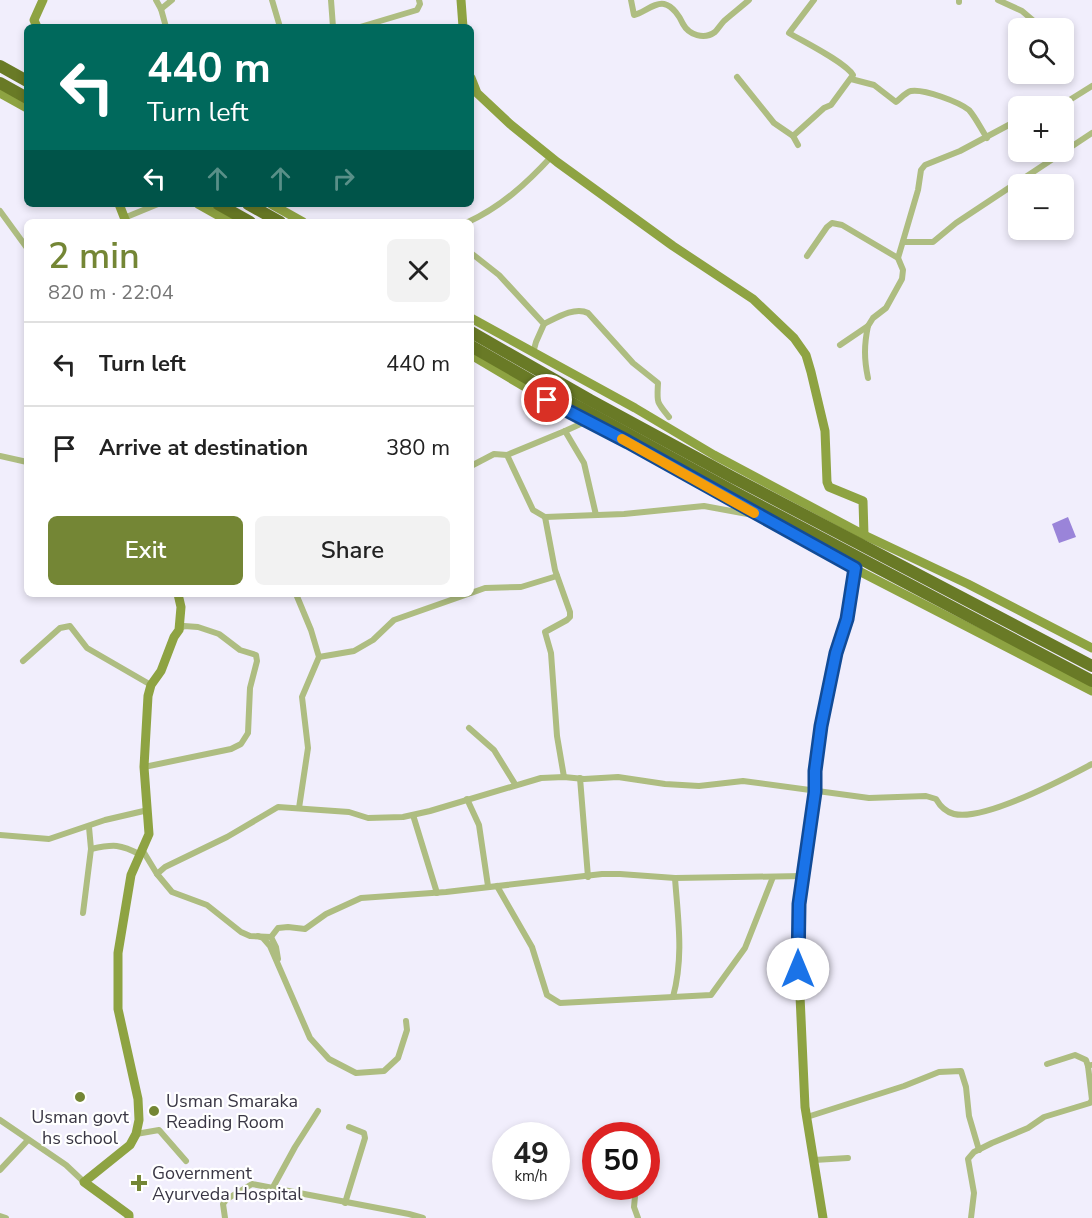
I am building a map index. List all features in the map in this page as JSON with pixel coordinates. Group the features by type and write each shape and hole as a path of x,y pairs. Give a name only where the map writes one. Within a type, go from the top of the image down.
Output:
{"highway":[{"path":"0,66 24,78"},
{"path":"0,83 24,96"},
{"path":"223,207 245,219"},
{"path":"253,207 275,219"},
{"path":"474,334 590,400 1092,666"},
{"path":"474,348 738,494 1092,681"}],"main road":[{"path":"36,24 34,20 43,0"},
{"path":"461,0 463,24"},
{"path":"0,60 24,75"},
{"path":"474,86 477,93 510,124 551,157 673,246 753,299 794,338 806,355 825,431 827,482 833,490 863,501 864,535"},
{"path":"0,93 24,106"},
{"path":"203,207 225,219"},
{"path":"276,207 298,219"},
{"path":"474,320 635,408 714,455 864,535 968,584 1092,648"},
{"path":"474,357 547,400 628,442 760,517 1092,691"},
{"path":"824,1218 807,1117 798,951 799,904 815,792 815,771 821,726 836,653 847,619 855,568"},
{"path":"131,1217 84,1182 130,1145 140,1120 138,1099 118,1009 118,953 131,875 149,834 144,766 148,696 151,685 161,671 179,630 181,607 179,597"}],"street":[{"path":"156,0 165,24"},
{"path":"161,9 172,0"},
{"path":"272,0 279,24"},
{"path":"331,0 333,24"},
{"path":"370,24 417,10 419,0"},
{"path":"630,0 634,15 660,4 666,4 673,9 686,30 691,34 702,36 716,31 749,0"},
{"path":"793,136 824,108 831,105 853,75 851,71 789,33 814,0"},
{"path":"998,0 1022,11 1030,18"},
{"path":"387,19 389,24"},
{"path":"737,77 774,123 793,136 798,145"},
{"path":"851,79 874,85 896,102 909,91 916,91 935,95 961,105 969,111 987,138"},
{"path":"1074,97 1092,86"},
{"path":"898,258 918,190 921,170 925,165 960,151 1008,126"},
{"path":"903,242 933,242 956,223 1092,133"},
{"path":"474,219 496,207 532,178 551,157"},
{"path":"127,219 152,207"},
{"path":"0,211 24,244"},
{"path":"807,256 832,223 842,225 898,258 903,270 902,279 886,308 873,318 868,326 840,345"},
{"path":"474,255 499,275 544,324"},
{"path":"533,354 544,324 572,312 584,310 633,363 658,383 657,401 669,417"},
{"path":"868,326 864,354 868,378"},
{"path":"474,464 494,454 507,455 518,452 587,421"},
{"path":"565,431 584,463 596,515"},
{"path":"507,455 533,510 545,517 704,506 760,517"},
{"path":"0,456 24,461"},
{"path":"545,517 556,576 570,612 570,617 545,632 551,653 557,736 564,777"},
{"path":"474,592 485,588 521,587 556,576"},
{"path":"297,597 319,657 302,697 308,748 299,808"},
{"path":"319,657 354,651 374,640 394,620 459,597"},
{"path":"23,661 60,628 67,625 87,648 151,685"},
{"path":"144,766 231,749 241,744 248,733 249,699 257,661 256,655 240,650 219,634 207,630 184,626 179,630"},
{"path":"470,728 494,750 515,784"},
{"path":"157,874 165,867 227,837 278,807 349,812 368,818 403,817 541,778 618,777 699,786 743,781 869,798 926,796 936,799 940,806 953,814 963,814 988,811 1092,764"},
{"path":"580,778 588,877"},
{"path":"467,799 478,825 488,886"},
{"path":"0,836 49,839 114,818 148,810"},
{"path":"413,815 437,893"},
{"path":"82,913 91,849 89,827"},
{"path":"91,849 115,844 142,853 172,892 207,905 240,932 271,937"},
{"path":"271,937 278,928 305,929 326,914 361,898 437,893 620,874 675,878 803,876"},
{"path":"497,886 532,947 547,995 560,1003 711,995 745,948 773,877"},
{"path":"673,997 679,973 680,941 675,878"},
{"path":"258,936 268,943 306,1029 318,1049 329,1059 356,1072 381,1068 398,1058 406,1030 406,1021"},
{"path":"271,937 276,947 279,964"},
{"path":"971,1218 974,1193 968,1159 979,1150 1028,1128 1044,1117 1090,1103 1092,1100 1090,1065 1086,1060 1075,1055 1047,1064"},
{"path":"807,1117 939,1072 961,1071 966,1087 969,1116 979,1150"},
{"path":"272,1189 318,1111"},
{"path":"0,1120 66,1165 84,1182"},
{"path":"345,1203 365,1138 364,1133 349,1127"},
{"path":"136,1134 159,1130 186,1161"},
{"path":"0,1170 28,1140"},
{"path":"814,1161 848,1158"},
{"path":"225,1218 223,1204 227,1199 252,1184 423,1218"},
{"path":"635,1200 634,1207 638,1218"},
{"path":"0,1216 6,1218"}],"shaded area":[{"path":"1068,517 1076,537 1059,543 1052,524"}],"slow traffic":[{"path":"622,439 754,513"}],"place":[{"name":"Usman govt hs school","path":"80,1097"},
{"name":"Usman Smaraka Reading Room","path":"154,1111"},
{"name":"Government Ayurveda Hospital","path":"139,1183"}],"route":[{"path":"547,400 628,442 855,568 847,619 836,653 821,726 815,771 815,792 799,904 798,969"}]}
